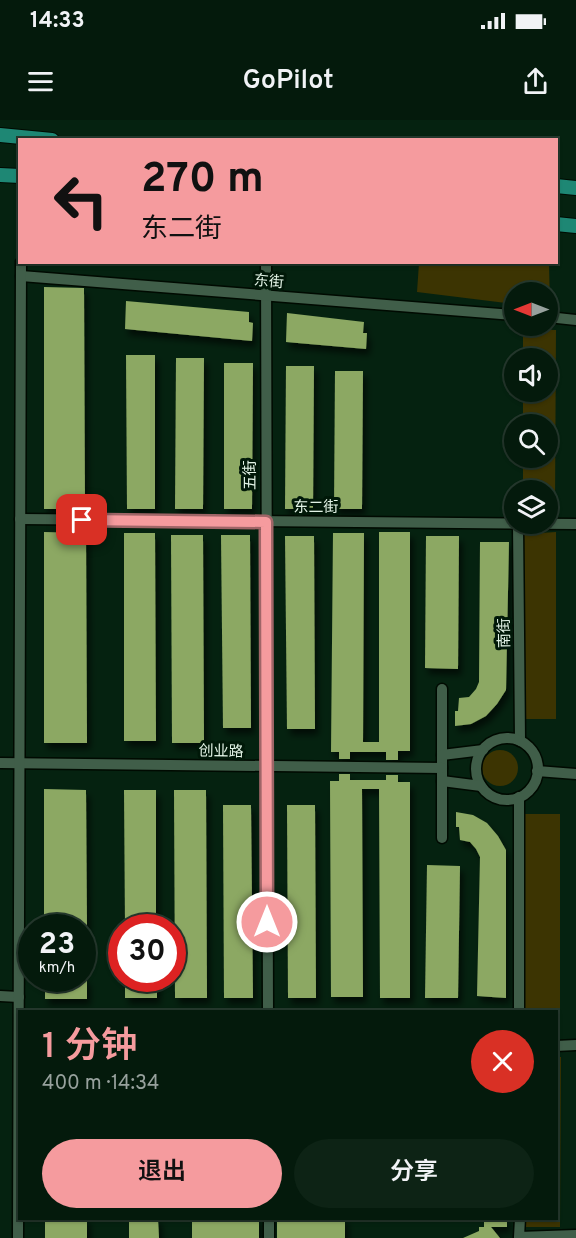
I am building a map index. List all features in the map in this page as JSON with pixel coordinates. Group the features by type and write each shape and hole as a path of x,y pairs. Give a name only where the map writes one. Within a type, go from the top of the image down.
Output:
{"main road":[{"path":"0,135 31,138"},
{"path":"0,175 18,176"},
{"path":"558,186 576,188"},
{"path":"558,224 576,226"}],"street":[{"path":"19,1010 21,264"},
{"name":"五街","path":"266,264 268,1010"},
{"name":"东街","path":"21,276 504,314"},
{"path":"558,319 576,320"},
{"name":"东二街","path":"20,519 504,524"},
{"name":"东二街","path":"558,524 576,524"},
{"name":"南街","path":"518,534 520,741"},
{"path":"442,689 442,838"},
{"path":"504,738 520,741 532,751 536,761 535,782 519,797 504,800 495,798 481,786 477,776 476,766 483,750 494,741 504,738"},
{"path":"442,754 483,750"},
{"name":"创业路","path":"0,763 442,768"},
{"path":"537,771 576,774"},
{"path":"442,781 481,786"},
{"path":"519,797 519,1010"},
{"path":"0,996 19,997"},
{"path":"558,1046 576,1046"},
{"path":"18,1220 18,1238"},
{"path":"269,1220 269,1238"},
{"path":"520,1220 519,1237 576,1235"}],"shaded area":[{"path":"419,264 549,264 549,282 504,282 504,303 417,292"},
{"path":"523,336 556,336 556,348 523,348"},
{"path":"523,402 556,402 556,414 523,414"},
{"path":"523,468 555,468 555,480 523,480"},
{"path":"524,534 556,534 556,719 524,719"},
{"path":"500,750 512,756 518,768 512,780 500,786 488,780 482,768 488,756"},
{"path":"525,814 560,814 560,1032 558,1032 558,1010 525,1010"},
{"path":"558,1057 561,1057 560,1227 526,1227 526,1220 558,1220"}],"building":[{"path":"44,287 84,288 85,509 44,509"},
{"path":"126,301 249,312 249,322 253,323 252,341 125,329"},
{"path":"287,313 364,322 363,333 367,333 366,349 286,342"},
{"path":"126,355 155,355 155,509 127,509"},
{"path":"176,358 204,358 203,509 175,509"},
{"path":"224,363 253,363 252,509 224,509"},
{"path":"286,366 314,366 313,509 285,509"},
{"path":"335,371 363,371 362,509 334,509"},
{"path":"44,532 86,533 87,743 44,743"},
{"path":"379,532 410,532 410,751 398,751 398,760 386,760 386,752 350,752 350,759 339,759 339,752 331,752 333,533 364,533 363,742 379,742"},
{"path":"124,533 155,533 156,741 124,741"},
{"path":"171,535 203,535 204,743 172,743"},
{"path":"221,535 250,535 251,728 223,728"},
{"path":"285,536 314,536 315,729 287,729"},
{"path":"426,536 459,536 458,669 425,668"},
{"path":"480,542 509,542 506,690 486,716 471,724 455,726 455,711 458,711 459,698 469,697 479,682"},
{"path":"339,774 350,774 350,780 386,780 386,775 398,775 398,782 410,782 410,998 380,998 379,789 362,789 363,997 331,997 330,781 339,781"},
{"path":"44,789 86,790 87,914 44,914"},
{"path":"124,790 156,790 156,914 125,914"},
{"path":"174,790 206,790 207,998 175,998 175,992 186,992 186,914 175,914"},
{"path":"223,805 251,805 253,998 224,998"},
{"path":"287,805 315,805 316,998 288,998"},
{"path":"456,812 473,815 487,823 506,850 506,998 477,996 480,857 470,842 460,840 459,827 456,827"},
{"path":"427,865 460,866 458,998 425,998"},
{"path":"45,992 87,992 87,999 45,999"},
{"path":"125,992 157,992 157,998 125,998"},
{"path":"45,1220 87,1220 87,1238 45,1238"},
{"path":"129,1220 158,1220 159,1238 129,1238"},
{"path":"192,1220 259,1220 259,1238 192,1238"},
{"path":"277,1220 345,1220 345,1238 277,1238"},
{"path":"484,1220 507,1220 507,1227 491,1227 500,1238 463,1238 479,1231 479,1227 484,1227"}],"route":[{"path":"82,520 266,522 267,922"}]}
